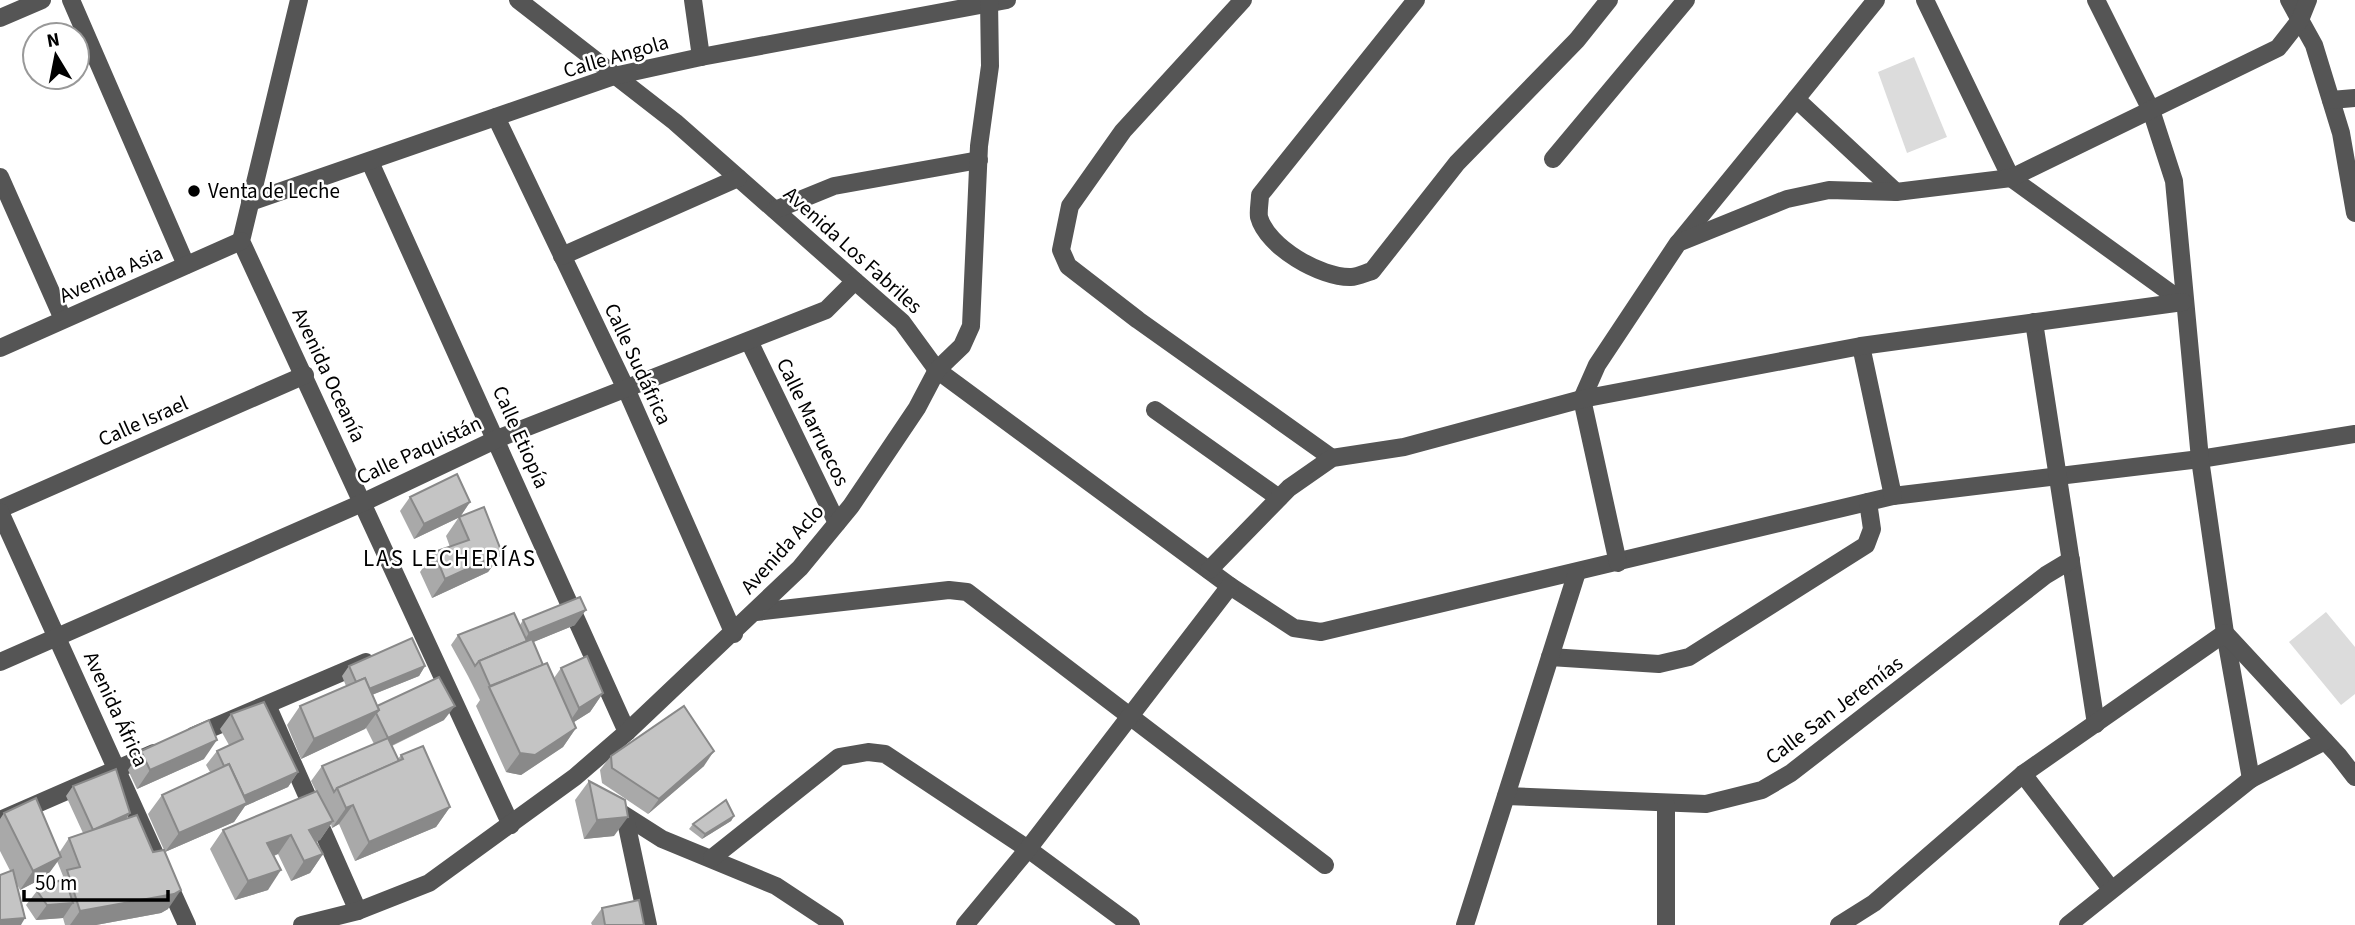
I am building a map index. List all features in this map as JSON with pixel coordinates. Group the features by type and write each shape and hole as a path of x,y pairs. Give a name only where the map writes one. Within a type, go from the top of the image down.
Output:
{"street":[{"path":"0,19 43,0"},
{"path":"71,0 186,265"},
{"name":"Avenida Los Fabriles","path":"518,0 675,122 902,322 937,370 1230,586 1294,628 1321,632 1577,572"},
{"path":"693,0 701,57"},
{"path":"1244,0 1123,131 1070,206 1061,250 1069,266 1138,320 1332,458"},
{"path":"1416,0 1260,195 1258,215 1267,233 1294,256 1323,273 1353,278 1372,271 1457,163 1577,40 1609,0"},
{"path":"1553,159 1686,0"},
{"path":"1618,563 1582,399 1597,365 1678,243 1876,0"},
{"path":"1925,0 2011,178 2183,302"},
{"path":"2096,0 2151,110 2174,181 2183,302 2200,459 2225,633 2251,779"},
{"path":"2289,0 2314,45 2341,133 2355,213"},
{"path":"1678,243 1787,199 1829,190 1896,192 2011,178 2278,48 2300,20 2308,0"},
{"name":"Calle Angola","path":"250,202 614,76 995,1"},
{"name":"Avenida Aclo","path":"302,925 358,911 429,883 511,825 585,786 627,732 734,634 800,568 837,523 916,408 937,370 962,346 971,326 979,160 995,1"},
{"path":"241,241 296,2"},
{"path":"2331,100 2355,98"},
{"path":"1796,99 1896,192"},
{"name":"Calle Sudáfrica","path":"496,117 626,391 734,634"},
{"path":"775,210 834,186 979,160"},
{"name":"Calle Etiopía","path":"370,162 627,732"},
{"path":"0,177 63,320"},
{"path":"562,256 738,178"},
{"name":"Avenida Asia","path":"0,348 241,241"},
{"name":"Avenida Oceanía","path":"241,241 305,375 419,640 511,825"},
{"name":"Calle Paquistán","path":"0,662 362,503 497,439 626,391 825,310 855,281"},
{"path":"1209,570 1279,498 1332,458 1404,447 1582,399 1861,346 2183,302"},
{"path":"2034,322 2095,724"},
{"name":"Calle Marruecos","path":"749,341 837,523"},
{"path":"1861,346 1893,496"},
{"name":"Calle Israel","path":"0,510 305,375"},
{"path":"1155,410 1279,498"},
{"path":"1465,925 1577,572 1893,496 2200,459 2355,434"},
{"path":"1550,657 1659,664 1689,657 1866,545 1872,529 1868,502"},
{"name":"Avenida África","path":"0,510 187,925"},
{"name":"Calle San Jeremías","path":"1506,796 1666,805 1717,802 1762,790 1791,773 2046,575 2071,560"},
{"path":"965,925 1028,849 1230,586"},
{"path":"756,612 949,590 967,592 1325,865"},
{"path":"1839,925 1874,903 2023,774 2225,633"},
{"path":"2225,633 2325,741 2355,778"},
{"path":"0,820 388,653"},
{"path":"267,705 358,911"},
{"path":"2068,925 2251,779 2325,741"},
{"path":"712,858 839,757 868,752 885,754 1028,849 1131,925"},
{"path":"2023,774 2111,889"},
{"path":"585,786 625,817 662,839 776,886 826,922"},
{"path":"1665,925 1666,805"},
{"path":"625,817 648,925"}],"shaded area":[{"path":"1914,57 1947,137 1907,153 1878,72"},
{"path":"2326,612 2355,647 2355,694 2341,705 2289,642"}],"building":[{"path":"457,474 470,502 424,524 410,497"},
{"path":"484,507 502,553 445,579 434,552 469,540 459,517"},
{"path":"580,597 586,610 529,633 523,620"},
{"path":"514,613 527,641 479,661 475,666 458,635"},
{"path":"412,638 425,666 369,689 365,678 356,682 349,666"},
{"path":"532,639 543,665 490,686 479,661"},
{"path":"587,656 603,693 579,708 561,668"},
{"path":"547,663 576,728 535,755 520,753 489,687"},
{"path":"439,677 455,706 388,738 376,713 379,710 377,706"},
{"path":"365,678 379,710 314,739 300,706"},
{"path":"264,702 298,772 244,796 229,764 224,766 217,751 243,739 231,714"},
{"path":"684,706 714,751 659,799 612,768 611,756"},
{"path":"209,720 217,740 150,770 141,751"},
{"path":"388,738 399,761 337,788 334,792 322,766"},
{"path":"423,746 450,807 369,842 353,805 346,808 337,788 403,759 401,755"},
{"path":"229,764 247,803 179,833 162,795"},
{"path":"116,769 130,813 93,830 73,786"},
{"path":"589,781 625,800 628,817 597,820"},
{"path":"317,791 333,821 309,830 323,854 304,861 291,835 267,843 281,870 248,881 223,830"},
{"path":"36,798 61,857 33,871 4,813"},
{"path":"726,800 734,816 705,834 693,824"},
{"path":"137,815 153,852 164,850 181,890 174,894 80,911 67,870 80,867 69,838"},
{"path":"13,870 25,918 0,920 0,875"},
{"path":"65,878 73,903 47,905 37,891"},
{"path":"639,900 644,925 605,925 602,908"}],"place":[{"name":"Venta de Leche","path":"194,191"}],"district":[{"name":"LAS LECHERÍAS","path":"450,558"}]}
